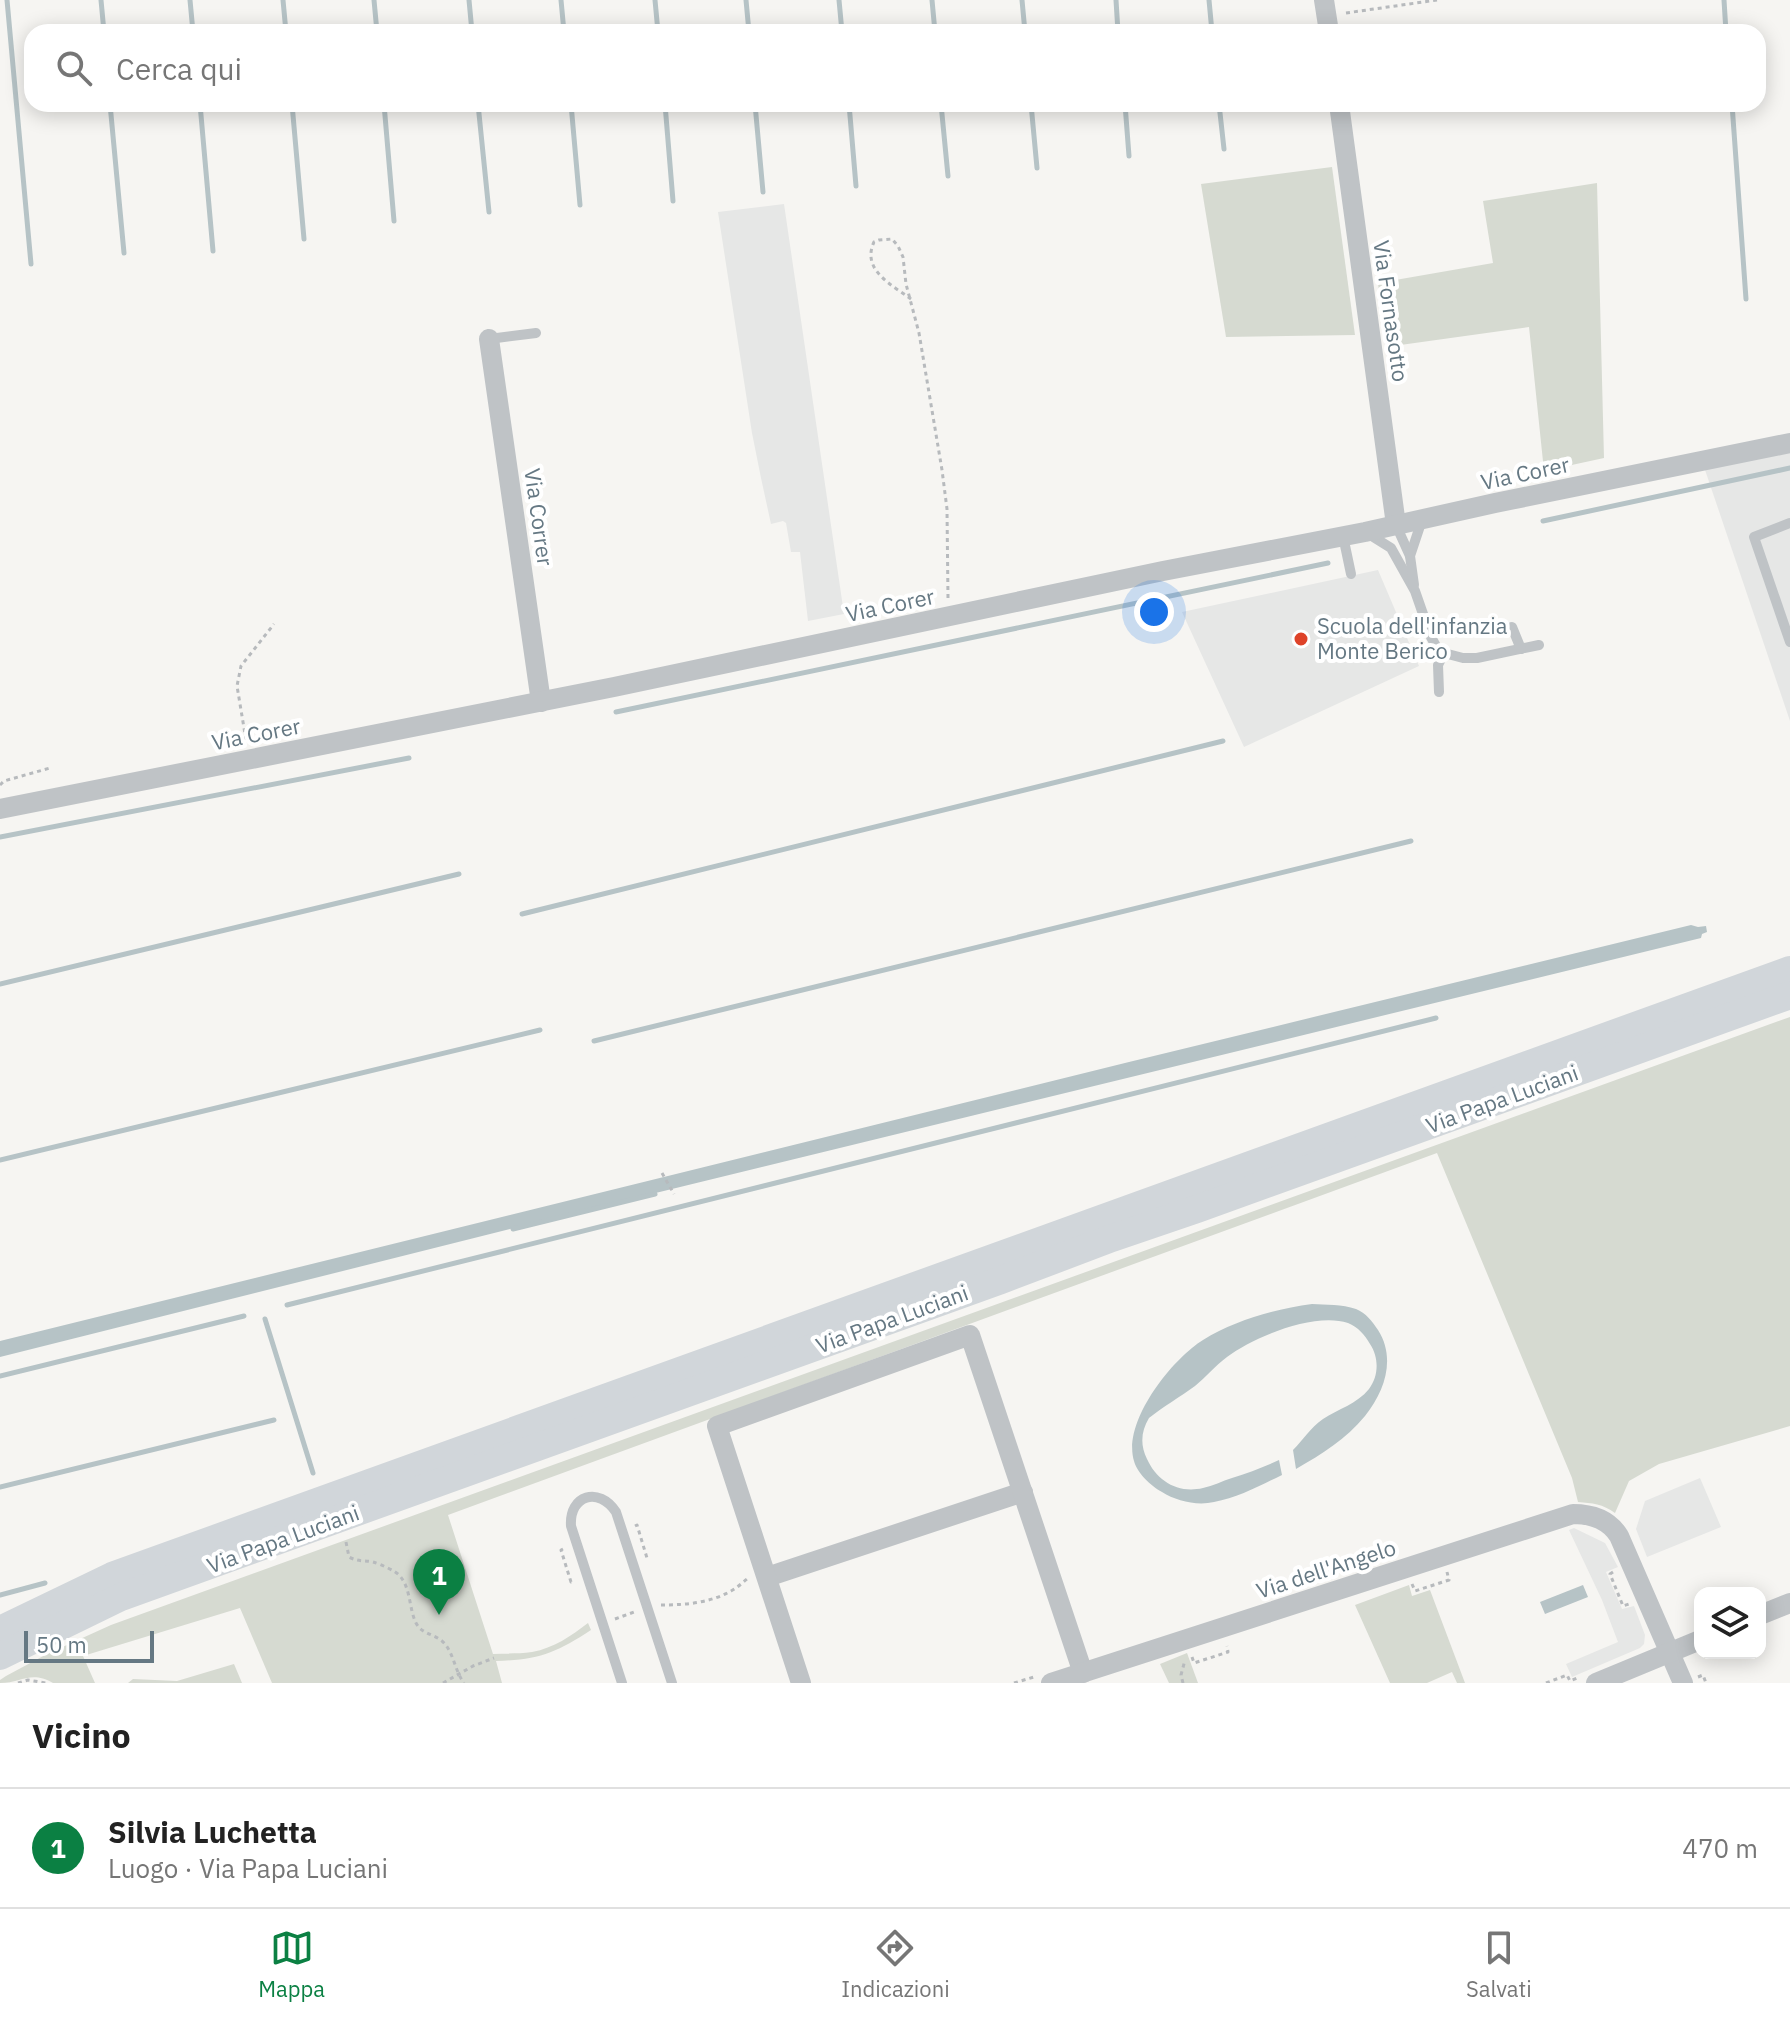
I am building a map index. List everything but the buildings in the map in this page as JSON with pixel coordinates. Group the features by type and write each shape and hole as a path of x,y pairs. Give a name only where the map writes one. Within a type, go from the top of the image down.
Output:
{"main road":[{"name":"Via Papa Luciani","path":"0,1630 112,1576 1790,970"},
{"name":"Via Papa Luciani","path":"0,1656 121,1597 1790,995"}],"street":[{"name":"Via Fornasotto","path":"1340,112 1396,525"},
{"name":"Via Correr","path":"489,339 541,702"},
{"name":"Via Corer","path":"0,809 541,702 1790,443"},
{"path":"801,1683 717,1426 970,1335 1083,1673"},
{"path":"766,1574 1023,1492"},
{"name":"Via dell'Angelo","path":"1051,1683 1573,1514 1604,1521 1615,1529 1670,1653"},
{"path":"1766,1613 1790,1603"},
{"path":"1596,1683 1694,1643"},
{"path":"1670,1653 1683,1683"}],"lane":[{"path":"489,339 536,333"},
{"path":"1410,556 1422,520"},
{"path":"1790,523 1754,537 1790,642"},
{"path":"1391,548 1396,525"},
{"path":"1396,525 1410,556 1415,591"},
{"path":"1365,532 1391,548 1415,591 1431,637 1444,653 1477,658 1539,645"},
{"path":"1343,536 1351,574"},
{"path":"1512,627 1521,649"},
{"path":"1439,692 1438,665 1444,653"},
{"path":"622,1683 571,1526 570,1516 574,1506 590,1497 606,1500 616,1512 672,1683"}],"path":[{"path":"1327,16 1437,0"},
{"path":"911,299 874,268 870,255 874,242 892,239 898,246 903,257 906,284 911,299 919,333 947,509 947,617"},
{"path":"251,760 237,686 241,666 274,624"},
{"path":"0,785 4,781 50,768"},
{"path":"662,1173 674,1194"},
{"path":"631,1527 637,1525 647,1557 641,1559"},
{"path":"344,1534 349,1557 373,1562 400,1575 416,1623 423,1632 438,1637 448,1648 464,1683"},
{"path":"567,1547 561,1550 571,1582 578,1580"},
{"path":"656,1605 694,1604 731,1591 754,1576 766,1574"},
{"path":"610,1620 640,1610"},
{"path":"1183,1683 1181,1675 1187,1653"},
{"path":"443,1683 494,1658"},
{"path":"18,1683 28,1680 46,1683"}],"shaded area":[{"path":"1332,167 1355,335 1226,337 1201,184"},
{"path":"1597,183 1604,458 1544,471 1529,327 1386,347 1378,283 1493,263 1483,201"},
{"path":"784,204 844,614 808,621 800,552 791,552 786,523 771,524 752,433 718,212"},
{"path":"1790,443 1790,721 1702,461"},
{"name":"Scuola dell'infanzia Monte Berico","path":"1378,570 1419,666 1244,747 1182,612"},
{"path":"1691,925 1706,926 1707,932 1701,938 586,1210 0,1357 0,1341"},
{"path":"1790,1017 1790,1426 1659,1464 1629,1481 1615,1513 1597,1504 1578,1502 1572,1478 1437,1153 448,1515 493,1654 527,1653 548,1648 588,1623 591,1630 546,1654 496,1661 502,1683 272,1683 240,1608 83,1656 95,1683 53,1683 32,1677 0,1683 6,1676 47,1654 111,1625"},
{"path":"1312,1304 1345,1306 1360,1311 1371,1320 1383,1341 1387,1363 1383,1385 1358,1424 1333,1446 1296,1469 1293,1450 1318,1423 1369,1389 1375,1378 1376,1361 1366,1337 1348,1323 1319,1321 1285,1328 1227,1357 1195,1386 1149,1418 1142,1438 1143,1449 1156,1474 1177,1487 1207,1487 1279,1460 1282,1475 1241,1494 1207,1503 1174,1498 1149,1483 1134,1461 1132,1445 1135,1428 1152,1393 1177,1361 1203,1340 1242,1321"},
{"path":"1700,1478 1721,1527 1647,1557 1636,1529 1645,1501"},
{"path":"1574,1528 1605,1543 1618,1567 1606,1572 1622,1609 1634,1606 1645,1635 1640,1648 1572,1677 1566,1664 1618,1642 1569,1530"},
{"path":"1409,1585 1412,1596 1430,1590 1465,1683 1457,1683 1452,1672 1427,1683 1390,1683 1355,1605"},
{"path":"1583,1585 1588,1597 1545,1614 1540,1602"},
{"path":"1187,1653 1198,1683 1169,1683 1160,1664"},
{"path":"234,1664 242,1683 128,1683 133,1679 177,1681"}],"waterway":[{"path":"7,0 31,264"},
{"path":"101,0 103,24"},
{"path":"190,0 192,24"},
{"path":"283,0 285,24"},
{"path":"374,0 376,24"},
{"path":"469,0 471,24"},
{"path":"561,0 563,24"},
{"path":"655,0 657,24"},
{"path":"746,0 748,24"},
{"path":"839,0 841,24"},
{"path":"932,0 934,24"},
{"path":"1022,0 1024,24"},
{"path":"1116,0 1118,24"},
{"path":"1209,0 1211,24"},
{"path":"1724,0 1726,24"},
{"path":"111,112 124,253"},
{"path":"201,112 213,251"},
{"path":"293,112 304,239"},
{"path":"385,112 394,221"},
{"path":"479,112 489,212"},
{"path":"572,112 580,205"},
{"path":"666,112 673,201"},
{"path":"756,112 763,192"},
{"path":"850,112 856,186"},
{"path":"942,112 948,176"},
{"path":"1032,112 1037,168"},
{"path":"1126,112 1129,156"},
{"path":"1220,112 1224,149"},
{"path":"1733,112 1746,299"},
{"path":"1543,521 1790,468"},
{"path":"616,712 1328,563"},
{"path":"522,914 1223,741"},
{"path":"0,837 409,758"},
{"path":"594,1041 1411,841"},
{"path":"0,984 459,874"},
{"path":"287,1305 1436,1018"},
{"path":"0,1160 540,1030"},
{"path":"513,1229 655,1194"},
{"path":"0,1376 244,1316"},
{"path":"265,1319 313,1473"},
{"path":"0,1487 274,1420"},
{"path":"0,1595 45,1583"}],"place":[{"name":"Scuola dell'infanzia Monte Berico","path":"1301,639"},
{"name":"Silvia Luchetta","path":"439,1615"}]}
